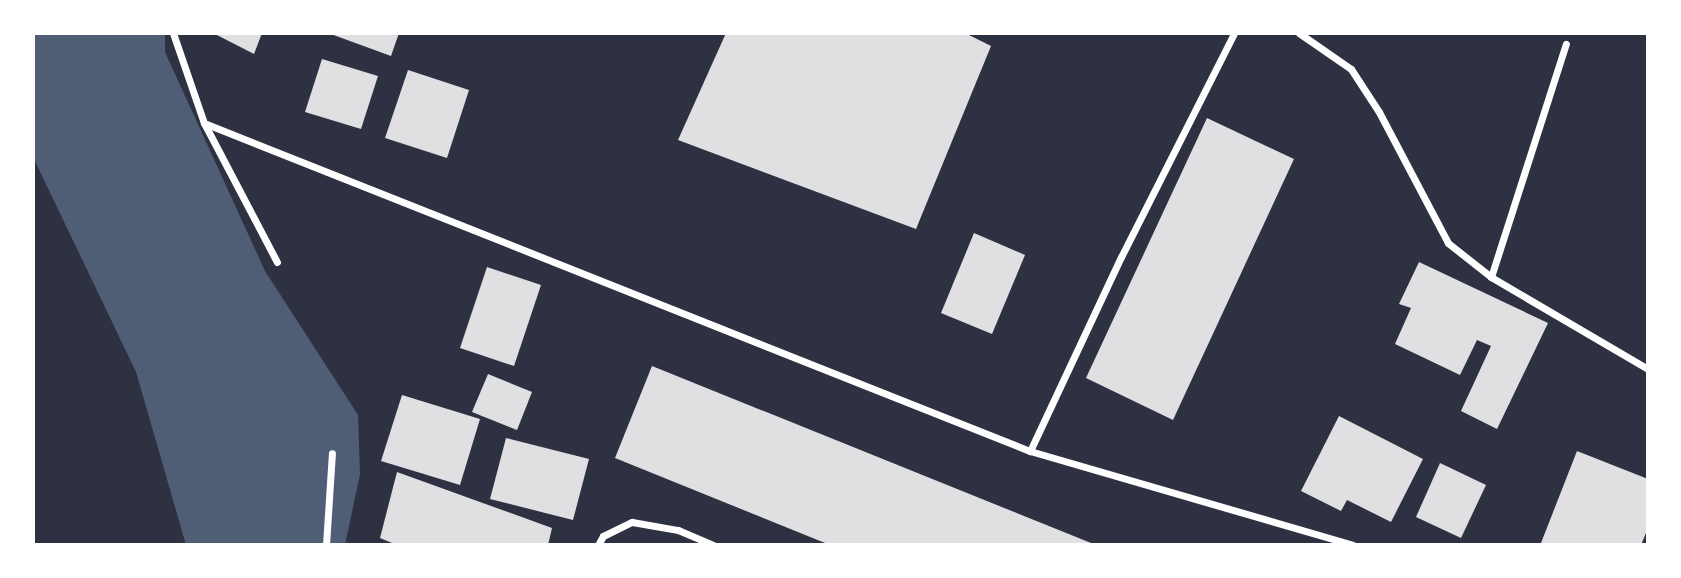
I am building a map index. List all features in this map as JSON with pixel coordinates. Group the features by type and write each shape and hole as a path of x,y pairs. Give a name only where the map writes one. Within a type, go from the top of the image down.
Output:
{"street":[{"path":"173,33 204,123 276,262"},
{"path":"1030,450 1121,257 1234,33"},
{"path":"1299,33 1351,69 1448,243 1491,277 1648,369"},
{"path":"1491,277 1566,44"},
{"path":"204,123 1030,450 1353,545"},
{"path":"326,545 332,453"},
{"path":"598,545 603,536 632,522 678,530 713,545"}],"water":[{"path":"33,33 165,33 165,52 265,271 358,415 360,474 345,545 186,545 136,372 33,157"}],"building":[{"path":"213,33 262,33 254,54"},
{"path":"328,33 399,33 391,56"},
{"path":"726,33 965,33 991,46 916,229 678,140"},
{"path":"322,59 378,76 361,129 305,112"},
{"path":"408,70 469,90 447,158 385,138"},
{"path":"1207,118 1294,159 1173,420 1086,378"},
{"path":"974,233 1025,255 992,334 941,313"},
{"path":"1419,262 1548,323 1497,429 1461,411 1491,346 1477,340 1460,375 1395,344 1411,308 1399,304"},
{"path":"487,267 541,285 514,366 460,348"},
{"path":"652,366 1096,545 830,545 615,458"},
{"path":"488,374 532,392 517,430 472,412"},
{"path":"402,395 480,419 460,485 381,461"},
{"path":"1339,416 1423,459 1391,522 1347,500 1341,511 1301,491"},
{"path":"506,438 589,459 573,520 490,499"},
{"path":"1577,451 1648,479 1648,528 1641,545 1541,543"},
{"path":"1440,463 1486,485 1461,538 1416,517"},
{"path":"397,472 552,528 548,545 397,545 380,538"}]}
